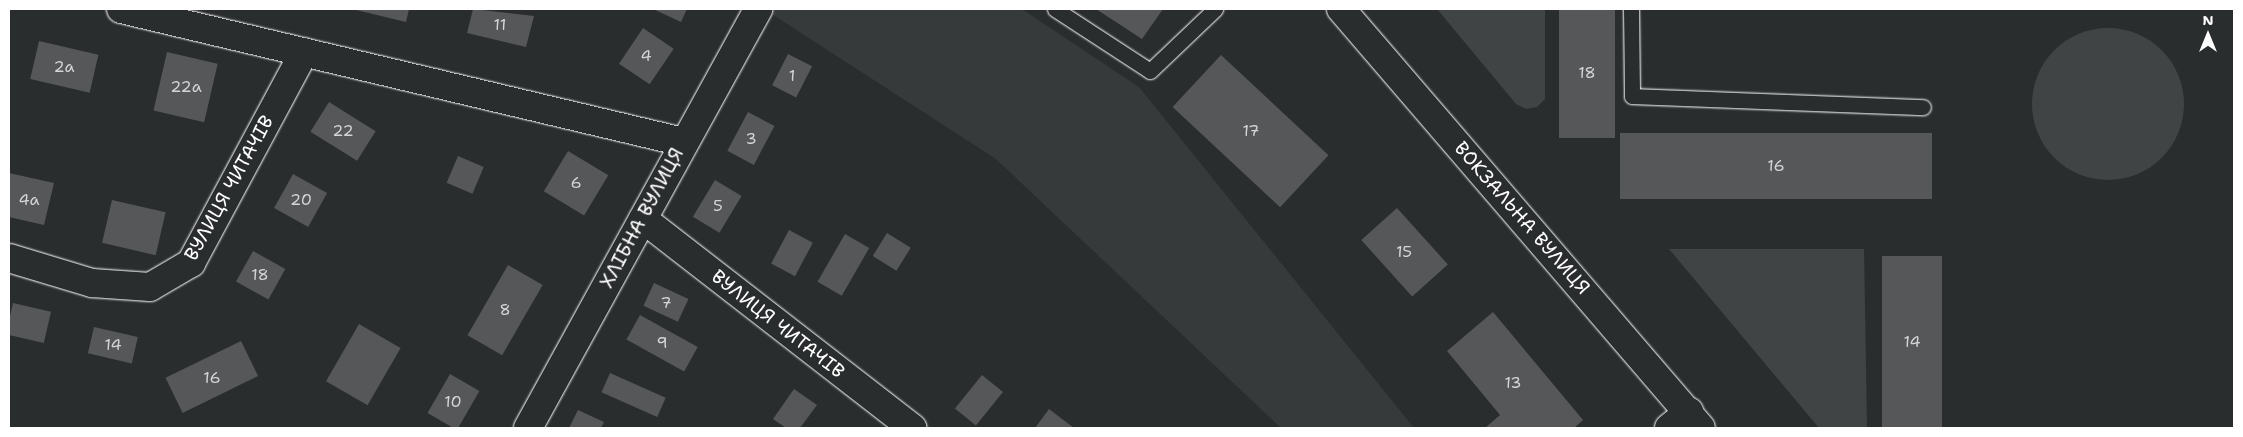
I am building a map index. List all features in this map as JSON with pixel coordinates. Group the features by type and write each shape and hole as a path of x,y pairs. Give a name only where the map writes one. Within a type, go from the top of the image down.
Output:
{"street":[{"path":"121,9 683,142"},
{"name":"ХЛІБНА ВУЛИЦЯ","path":"528,428 643,219 683,142 758,9"},
{"name":"ВОКЗАЛЬНА ВУЛИЦЯ","path":"1342,9 1686,423"},
{"name":"ВУЛИЦЯ ЧИТАЧІВ","path":"9,258 92,283 150,287 191,263 304,52"},
{"name":"ВУЛИЦЯ ЧИТАЧІВ","path":"643,219 912,428"}],"lane":[{"path":"1055,9 1150,71 1215,9"},
{"path":"1631,9 1632,96 1922,106"}],"shaded area":[{"path":"764,9 1022,9 1139,87 1414,428 1281,428 996,159"},
{"path":"1437,9 1545,9 1545,99 1537,107 1526,109 1516,104"},
{"path":"2108,28 2137,34 2150,41 2161,51 2171,62 2178,75 2184,104 2178,133 2171,146 2161,157 2150,167 2137,174 2108,180 2079,174 2066,167 2055,157 2045,146 2038,133 2032,104 2038,75 2045,62 2055,51 2066,41 2079,34"},
{"path":"1669,249 1864,249 1867,428 1819,428"}],"building":[{"path":"352,9 409,9 406,22"},
{"path":"473,9 534,16 526,47 467,33"},
{"path":"653,9 687,9 681,22"},
{"path":"1096,9 1163,9 1142,39"},
{"path":"1559,9 1615,9 1615,138 1559,138"},
{"path":"643,28 674,49 650,84 619,64"},
{"path":"39,41 98,55 90,93 30,79"},
{"path":"167,52 218,64 204,122 154,110"},
{"path":"788,54 812,66 796,97 772,85"},
{"path":"1221,55 1329,155 1280,207 1173,107"},
{"path":"329,102 376,131 357,161 310,132"},
{"path":"748,112 774,126 754,165 727,151"},
{"path":"1620,133 1932,133 1932,199 1620,199"},
{"path":"568,151 608,175 584,215 544,191"},
{"path":"458,156 484,167 472,194 447,183"},
{"path":"9,173 54,183 44,225 9,217"},
{"path":"293,174 327,193 308,227 274,208"},
{"path":"715,180 742,196 719,233 693,217"},
{"path":"112,200 166,212 156,255 102,243"},
{"path":"1397,208 1448,264 1412,297 1361,240"},
{"path":"789,230 813,243 795,276 771,264"},
{"path":"887,233 911,248 896,271 873,256"},
{"path":"845,234 869,248 842,296 818,282"},
{"path":"253,251 285,269 268,300 236,282"},
{"path":"1882,256 1942,256 1942,428 1882,428"},
{"path":"508,265 543,285 502,355 468,335"},
{"path":"654,283 688,299 678,322 643,306"},
{"path":"13,303 51,312 44,343 9,335 9,320"},
{"path":"1493,312 1583,420 1574,428 1485,428 1500,415 1447,351"},
{"path":"640,315 698,347 684,371 626,339"},
{"path":"359,324 401,348 368,405 326,381"},
{"path":"94,327 138,337 132,363 88,353"},
{"path":"241,341 258,376 183,413 166,378"},
{"path":"610,373 666,398 657,417 601,392"},
{"path":"450,374 479,391 458,428 454,428 428,413"},
{"path":"982,375 1003,392 976,425 955,408"},
{"path":"794,389 817,405 800,428 786,428 773,419"},
{"path":"1049,409 1074,428 1035,428"},
{"path":"578,410 604,422 601,428 569,428"}]}
